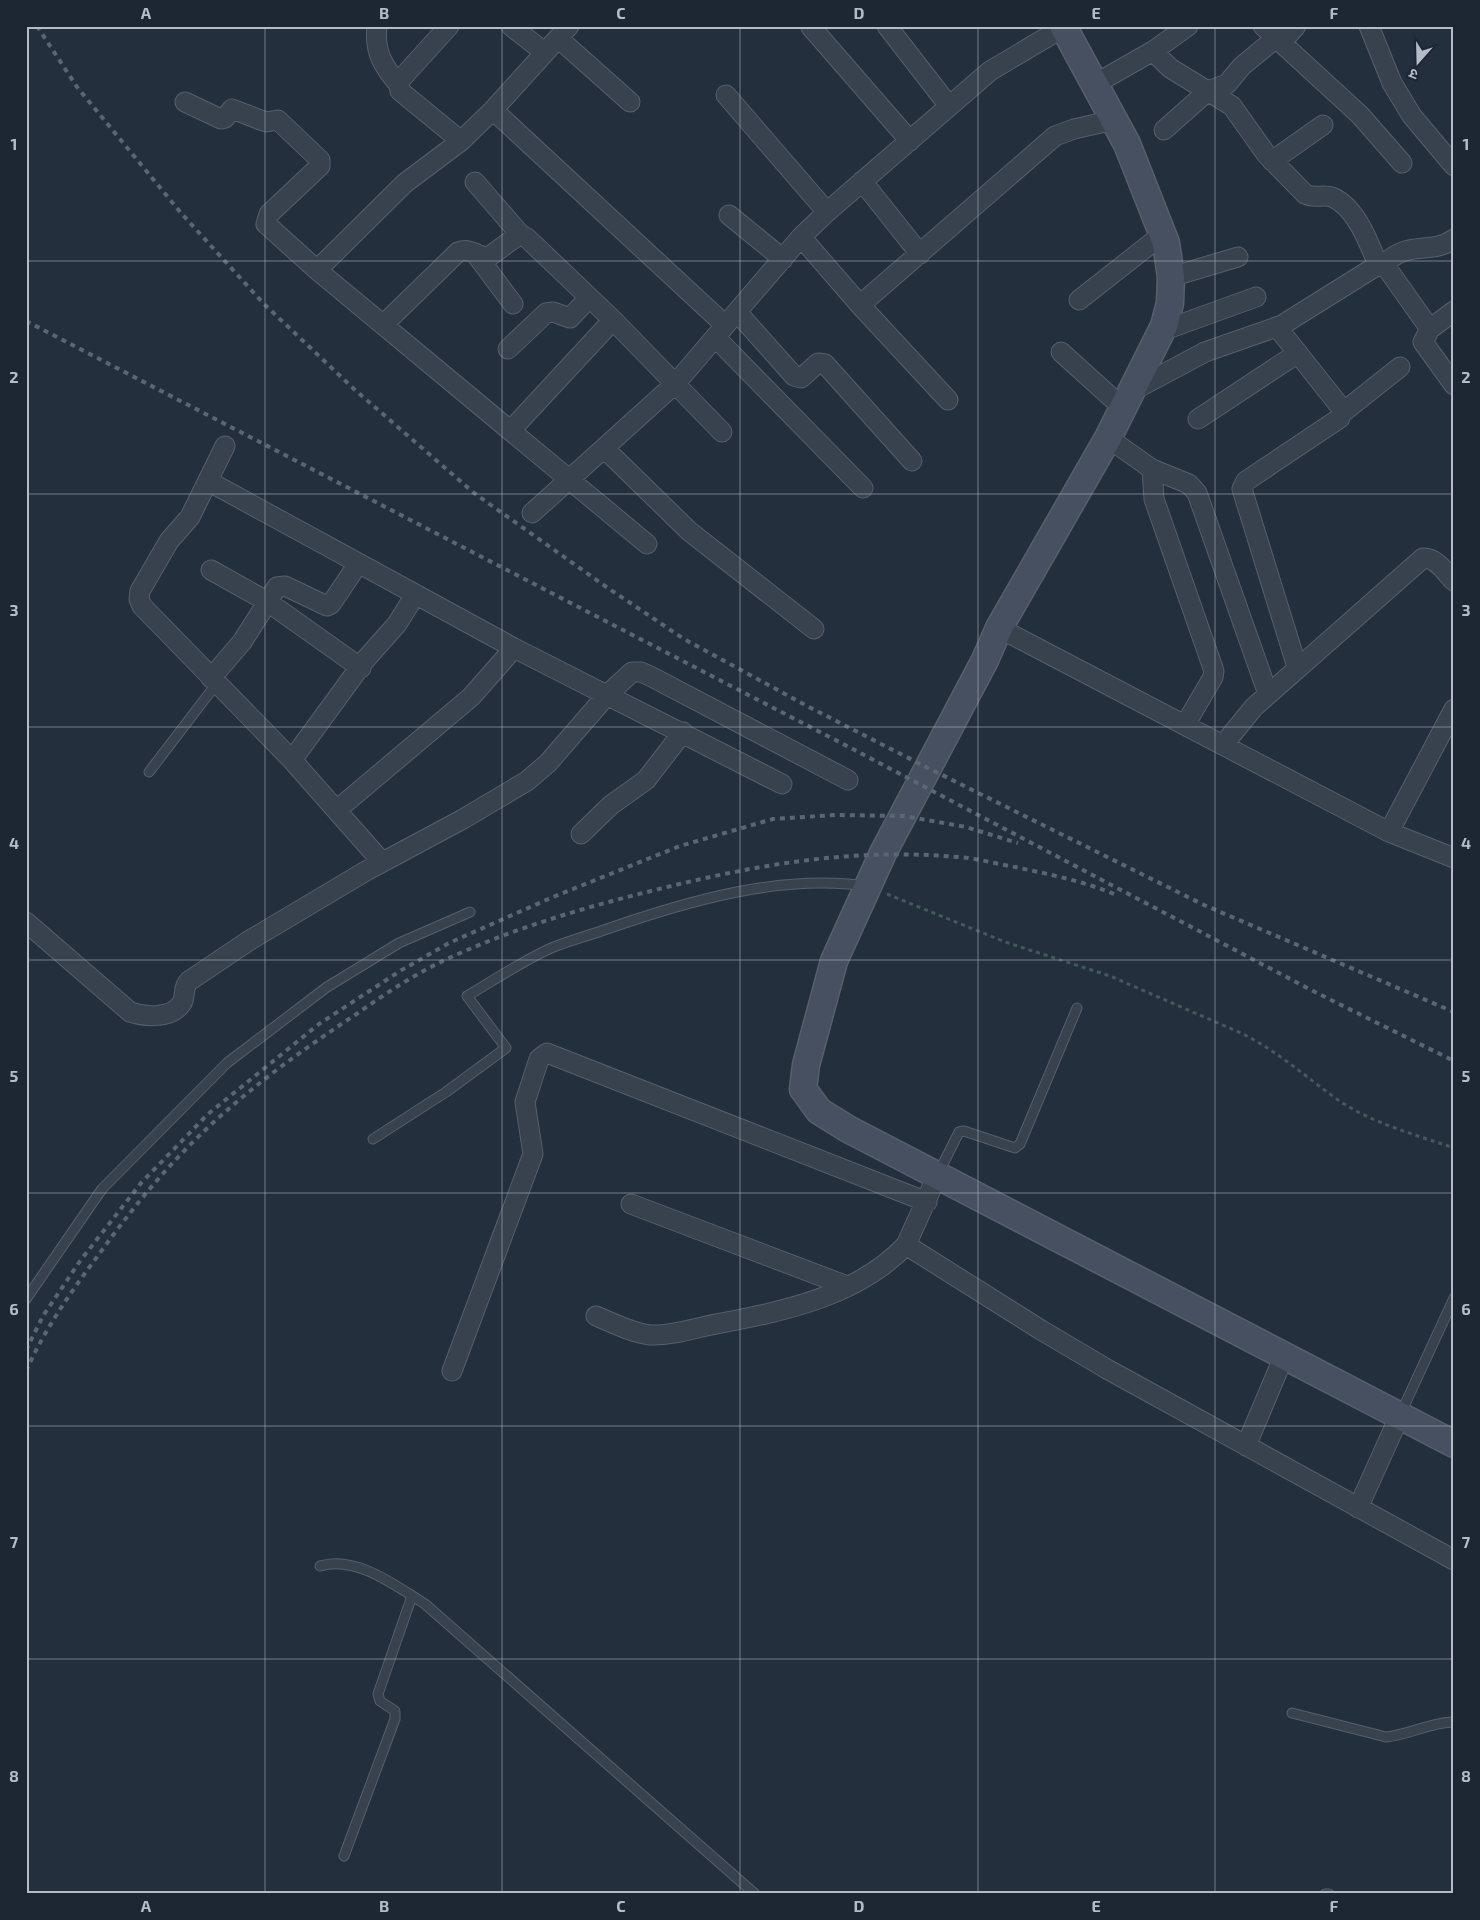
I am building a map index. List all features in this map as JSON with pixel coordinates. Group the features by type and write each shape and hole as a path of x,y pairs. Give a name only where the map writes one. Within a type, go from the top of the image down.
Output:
{"street":[{"path":"376,26 378,54 382,64 399,85 400,91 461,141"},
{"path":"399,85 402,79 449,26"},
{"path":"512,26 544,52"},
{"path":"887,26 949,106"},
{"path":"1164,130 1208,91 1227,84 1242,66 1273,36 1296,26"},
{"path":"1369,26 1392,84 1417,123 1454,166"},
{"path":"811,27 910,141"},
{"path":"532,513 676,383 801,237 827,212 990,71 1063,27 1128,144 1163,234 1171,277 1170,303 1162,331 1128,400 999,628 985,660 883,854 834,960 806,1065 803,1088 819,1111 848,1129 938,1174 1010,1215 1454,1444"},
{"path":"1095,84 1153,51 1177,29"},
{"path":"317,270 405,184 461,141 493,110 563,32 630,102"},
{"path":"1273,36 1360,114 1402,163"},
{"path":"1153,51 1170,68 1232,106 1272,161 1305,194 1310,197 1328,196 1338,201 1360,224 1381,265 1430,329"},
{"path":"726,96 827,212"},
{"path":"185,102 221,119 225,118 232,109 266,122 278,120 320,160 320,166 269,214 266,224 317,270 646,544"},
{"path":"493,110 726,324 794,376 801,378 818,364 825,364 912,461"},
{"path":"860,305 1055,136 1069,130 1114,120"},
{"path":"1272,161 1323,125"},
{"path":"862,181 920,254"},
{"path":"475,182 520,234 588,299 613,320 722,432"},
{"path":"729,215 783,259"},
{"path":"384,324 458,252 468,250 486,257 490,256 520,234"},
{"path":"1079,300 1163,234"},
{"path":"801,237 860,305 948,400"},
{"path":"1128,400 1205,352 1277,327 1381,265 1399,251 1443,245 1454,239"},
{"path":"475,253 513,304"},
{"path":"1171,277 1238,258"},
{"path":"1162,331 1256,297"},
{"path":"508,349 546,313 553,312 567,319 588,299"},
{"path":"1454,311 1430,329 1424,336 1423,342 1454,385"},
{"path":"511,430 613,320"},
{"path":"726,324 862,488"},
{"path":"1277,327 1342,409 1342,413"},
{"path":"1061,352 1128,400"},
{"path":"1198,419 1298,354"},
{"path":"1297,667 1242,489 1246,481 1340,418 1342,413 1400,367"},
{"path":"1108,438 1152,469 1189,484 1197,493 1268,694"},
{"path":"225,446 190,517 169,541 140,591 139,598 142,606 338,809 382,862"},
{"path":"605,449 689,530 814,629"},
{"path":"1152,469 1154,499 1214,671 1213,677 1185,725"},
{"path":"208,480 415,596 782,784"},
{"path":"1223,745 1254,707 1297,667 1423,558 1434,560 1454,581"},
{"path":"214,681 281,586 327,606 331,604 358,564"},
{"path":"211,570 268,602 361,668"},
{"path":"292,760 361,668 397,624 415,596"},
{"path":"999,628 1389,832 1454,858"},
{"path":"338,809 462,705 483,685 514,648"},
{"path":"26,922 130,1012 149,1016 171,1012 183,1002 185,985 189,981 250,940 382,862 527,781 548,763 607,695 632,672 641,672 848,780"},
{"path":"1389,832 1454,709"},
{"path":"581,834 611,805 646,780 683,732"},
{"path":"452,1371 533,1154 525,1102 539,1059 543,1054 548,1053 926,1202"},
{"path":"596,1316 644,1334 664,1334 791,1308 821,1298 847,1286 897,1254 906,1245 938,1174"},
{"path":"631,1204 847,1286"},
{"path":"906,1245 1041,1330 1246,1446 1454,1560"},
{"path":"1246,1446 1284,1356"},
{"path":"1358,1508 1400,1415"}],"lane":[{"path":"149,772 214,681"},
{"path":"373,1139 506,1048 467,996 529,959 551,948 640,917 742,890 811,884 869,887"},
{"path":"26,1299 102,1189 227,1063 327,987 399,942 470,912"},
{"path":"938,1174 959,1132 964,1131 1007,1147 1015,1148 1020,1144 1077,1008"},
{"path":"1400,1415 1454,1298"},
{"path":"320,1566 342,1564 355,1567 412,1596 439,1615 755,1894"},
{"path":"344,1856 395,1719 395,1711 380,1701 378,1694 412,1596"},
{"path":"1292,1713 1386,1737 1399,1736 1445,1722 1454,1722"},
{"path":"1325,1894 1330,1894"}],"path":[{"path":"869,887 1005,942 1110,976 1241,1033 1261,1044 1357,1111 1394,1127 1454,1148"}],"railway":[{"path":"37,26 77,87 181,213 264,304 354,389 474,493 605,586 684,639 807,706 928,768 1204,905 1454,1012"},
{"path":"26,321 847,746 1315,992 1454,1061"},
{"path":"26,1350 43,1316 80,1261 141,1183 208,1114 319,1024 400,971 449,943 553,897 680,846 773,819 835,815 904,816 966,827 1018,843"},
{"path":"26,1371 57,1314 105,1246 163,1174 207,1128 268,1076 311,1045 401,984 449,958 542,922 637,895 733,872 829,858 893,854 964,858 1065,878 1114,894"}]}
